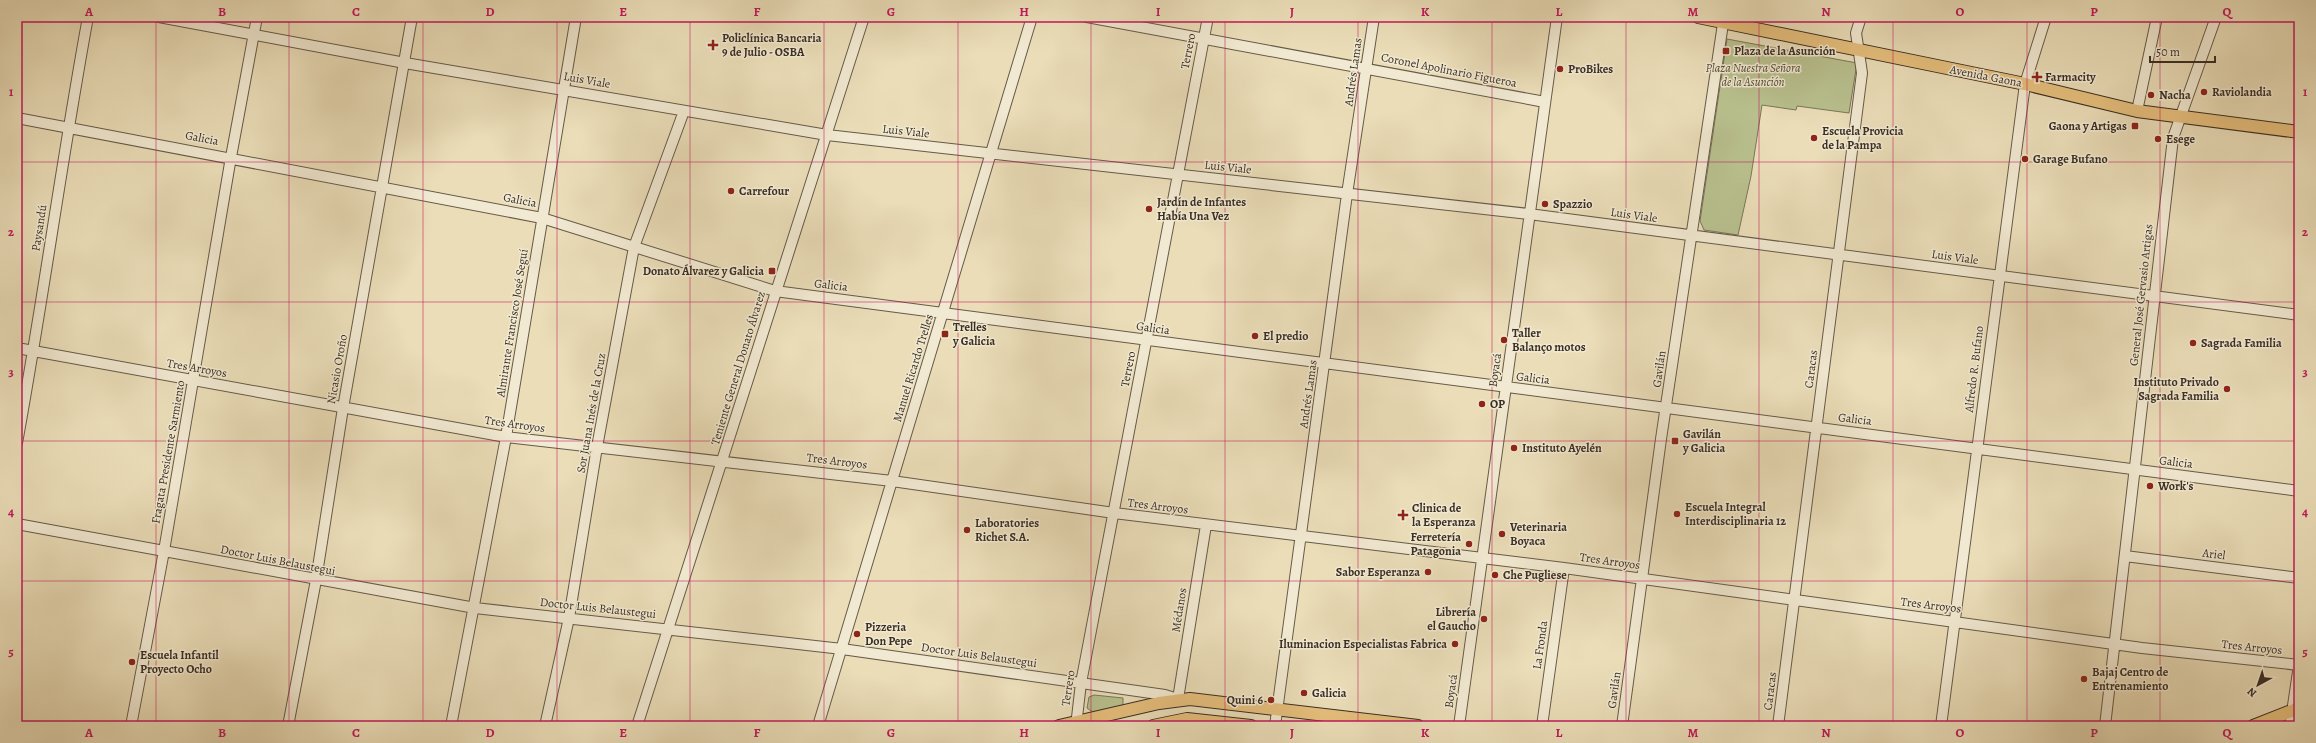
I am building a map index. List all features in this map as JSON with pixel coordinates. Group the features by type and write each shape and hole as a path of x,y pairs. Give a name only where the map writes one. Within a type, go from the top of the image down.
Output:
{"main road":[{"name":"Avenida Gaona","path":"1698,17 1723,20 1858,51 2025,84 2137,111 2179,118 2299,132"},
{"path":"1059,726 1076,724 1178,699 1203,700 1418,726"},
{"path":"2253,726 2296,709"},
{"path":"1153,726 1186,723 1251,726"}],"street":[{"name":"Paysandú","path":"17,442 34,351 68,127 88,17"},
{"name":"Luis Viale","path":"159,17 404,63 565,89 827,135 1529,214 2299,315"},
{"name":"Fragata Presidente Sarmiento","path":"131,726 164,551 231,157 257,17"},
{"name":"Nicasio Oroño","path":"288,726 316,580 343,408 412,17"},
{"name":"Almirante Francisco José Seguí","path":"451,726 475,608 506,437 576,17"},
{"name":"Teniente General Donato Álvarez","path":"637,726 723,461 775,291 827,135 864,17"},
{"name":"Manuel Ricardo Trelles","path":"818,726 1032,17"},
{"name":"Coronel Apolinario Figueroa","path":"1088,17 1545,102"},
{"name":"Terrero","path":"1076,724 1082,683 1208,17"},
{"name":"Andrés Lamas","path":"1275,726 1326,365 1347,194 1374,17"},
{"name":"Boyacá","path":"1459,726 1557,17"},
{"name":"Caracas","path":"1778,726 1862,73 1856,33 1861,17"},
{"name":"Alfredo R. Bufano","path":"1941,726 2025,84 2046,17"},
{"path":"2137,111 2158,17"},
{"name":"General José Gervasio Artigas","path":"2105,726 2173,138 2216,17"},
{"name":"Gavilán","path":"1622,726 1666,408 1723,20"},
{"name":"Sor Juana Inés de la Cruz","path":"545,726 569,618 597,447 634,248 684,111"},
{"name":"Galicia","path":"17,118 231,157 542,218 775,291 943,312 1326,365 1977,448 2299,491"},
{"name":"Tres Arroyos","path":"17,348 506,437 892,481 1114,513 1564,568 1794,601 2114,643 2299,665"},
{"name":"Doctor Luis Belaustegui","path":"17,524 475,608 668,628 842,649 1164,695 1178,699"},
{"name":"Médanos","path":"1178,699 1206,524"},
{"name":"Ariel","path":"2125,556 2299,578"},
{"name":"La Fronda","path":"1542,726 1564,568"},
{"path":"2290,726 2296,709 2299,665"}],"green space":[{"name":"Plaza Nuestra Señora de la Asunción","path":"1727,39 1857,63 1849,113 1797,106 1796,110 1762,105 1751,176 1738,235 1704,230 1700,221"},
{"path":"1094,695 1123,698 1123,706 1094,713 1087,708 1089,697"}],"place":[{"name":"Policlínica Bancaria 9 de Julio - OSBA","path":"713,45"},
{"name":"Plaza de la Asunción","path":"1726,51"},
{"name":"ProBikes","path":"1560,69"},
{"name":"Farmacity","path":"2037,77"},
{"name":"Raviolandia","path":"2204,92"},
{"name":"Nacha","path":"2151,95"},
{"name":"Gaona y Artigas","path":"2135,126"},
{"name":"Escuela Provicia de la Pampa","path":"1814,138"},
{"name":"Esege","path":"2158,139"},
{"name":"Garage Bufano","path":"2025,159"},
{"name":"Carrefour","path":"731,191"},
{"name":"Spazzio","path":"1545,204"},
{"name":"Jardín de Infantes Había Una Vez","path":"1149,209"},
{"name":"Donato Álvarez y Galicia","path":"772,271"},
{"name":"Trelles y Galicia","path":"945,334"},
{"name":"El predio","path":"1255,336"},
{"name":"Taller Balanço motos","path":"1504,340"},
{"name":"Sagrada Familia","path":"2193,343"},
{"name":"Instituto Privado Sagrada Familia","path":"2227,389"},
{"name":"OP","path":"1482,404"},
{"name":"Gavilán y Galicia","path":"1675,441"},
{"name":"Instituto Ayelén","path":"1514,448"},
{"name":"Work's","path":"2150,486"},
{"name":"Escuela Integral Interdisciplinaria 12","path":"1677,514"},
{"name":"Clinica de la Esperanza","path":"1403,515"},
{"name":"Laboratories Richet S.A.","path":"967,530"},
{"name":"Veterinaria Boyaca","path":"1502,534"},
{"name":"Ferretería Patagonia","path":"1469,544"},
{"name":"Sabor Esperanza","path":"1428,572"},
{"name":"Che Pugliese","path":"1495,575"},
{"name":"Librería el Gaucho","path":"1484,619"},
{"name":"Pizzeria Don Pepe","path":"857,634"},
{"name":"Iluminacion Especialistas Fabrica","path":"1455,644"},
{"name":"Escuela Infantil Proyecto Ocho","path":"132,662"},
{"name":"Bajaj Centro de Entrenamiento","path":"2084,679"},
{"name":"Galicia","path":"1304,693"},
{"name":"Quini 6","path":"1271,700"}]}
